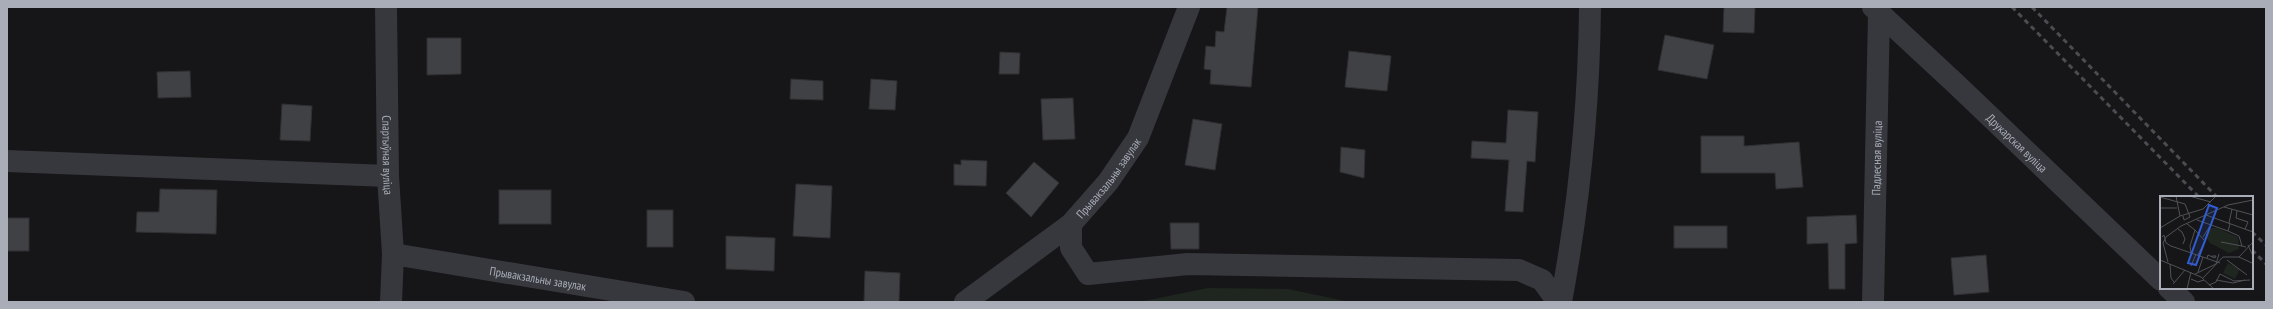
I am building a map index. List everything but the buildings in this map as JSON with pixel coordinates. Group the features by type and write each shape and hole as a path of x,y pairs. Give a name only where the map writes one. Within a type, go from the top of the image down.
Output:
{"street":[{"name":"Спартыўная вуліца","path":"386,7 388,176 393,254 391,302"},
{"name":"Прывакзальны завулак","path":"965,302 1071,224 1108,182 1138,138 1189,7"},
{"path":"1560,302 1572,246 1589,78 1590,7"},
{"name":"Друкарская вуліца","path":"1876,10 1957,85 2160,279"},
{"name":"Падлесная вуліца","path":"1873,302 1876,10"},
{"path":"7,161 388,176"},
{"path":"1071,224 1071,248 1088,274 1188,264 1520,270 1542,280 1560,302"},
{"name":"Прывакзальны завулак","path":"393,254 684,302"},
{"path":"2170,289 2184,302"}],"shaded area":[{"path":"1208,288 1288,289 1350,302 1139,302"}],"railway":[{"path":"2012,7 2198,196"},
{"path":"2032,7 2216,196"},
{"path":"2253,233 2266,245"},
{"path":"2253,251 2266,264"}]}
